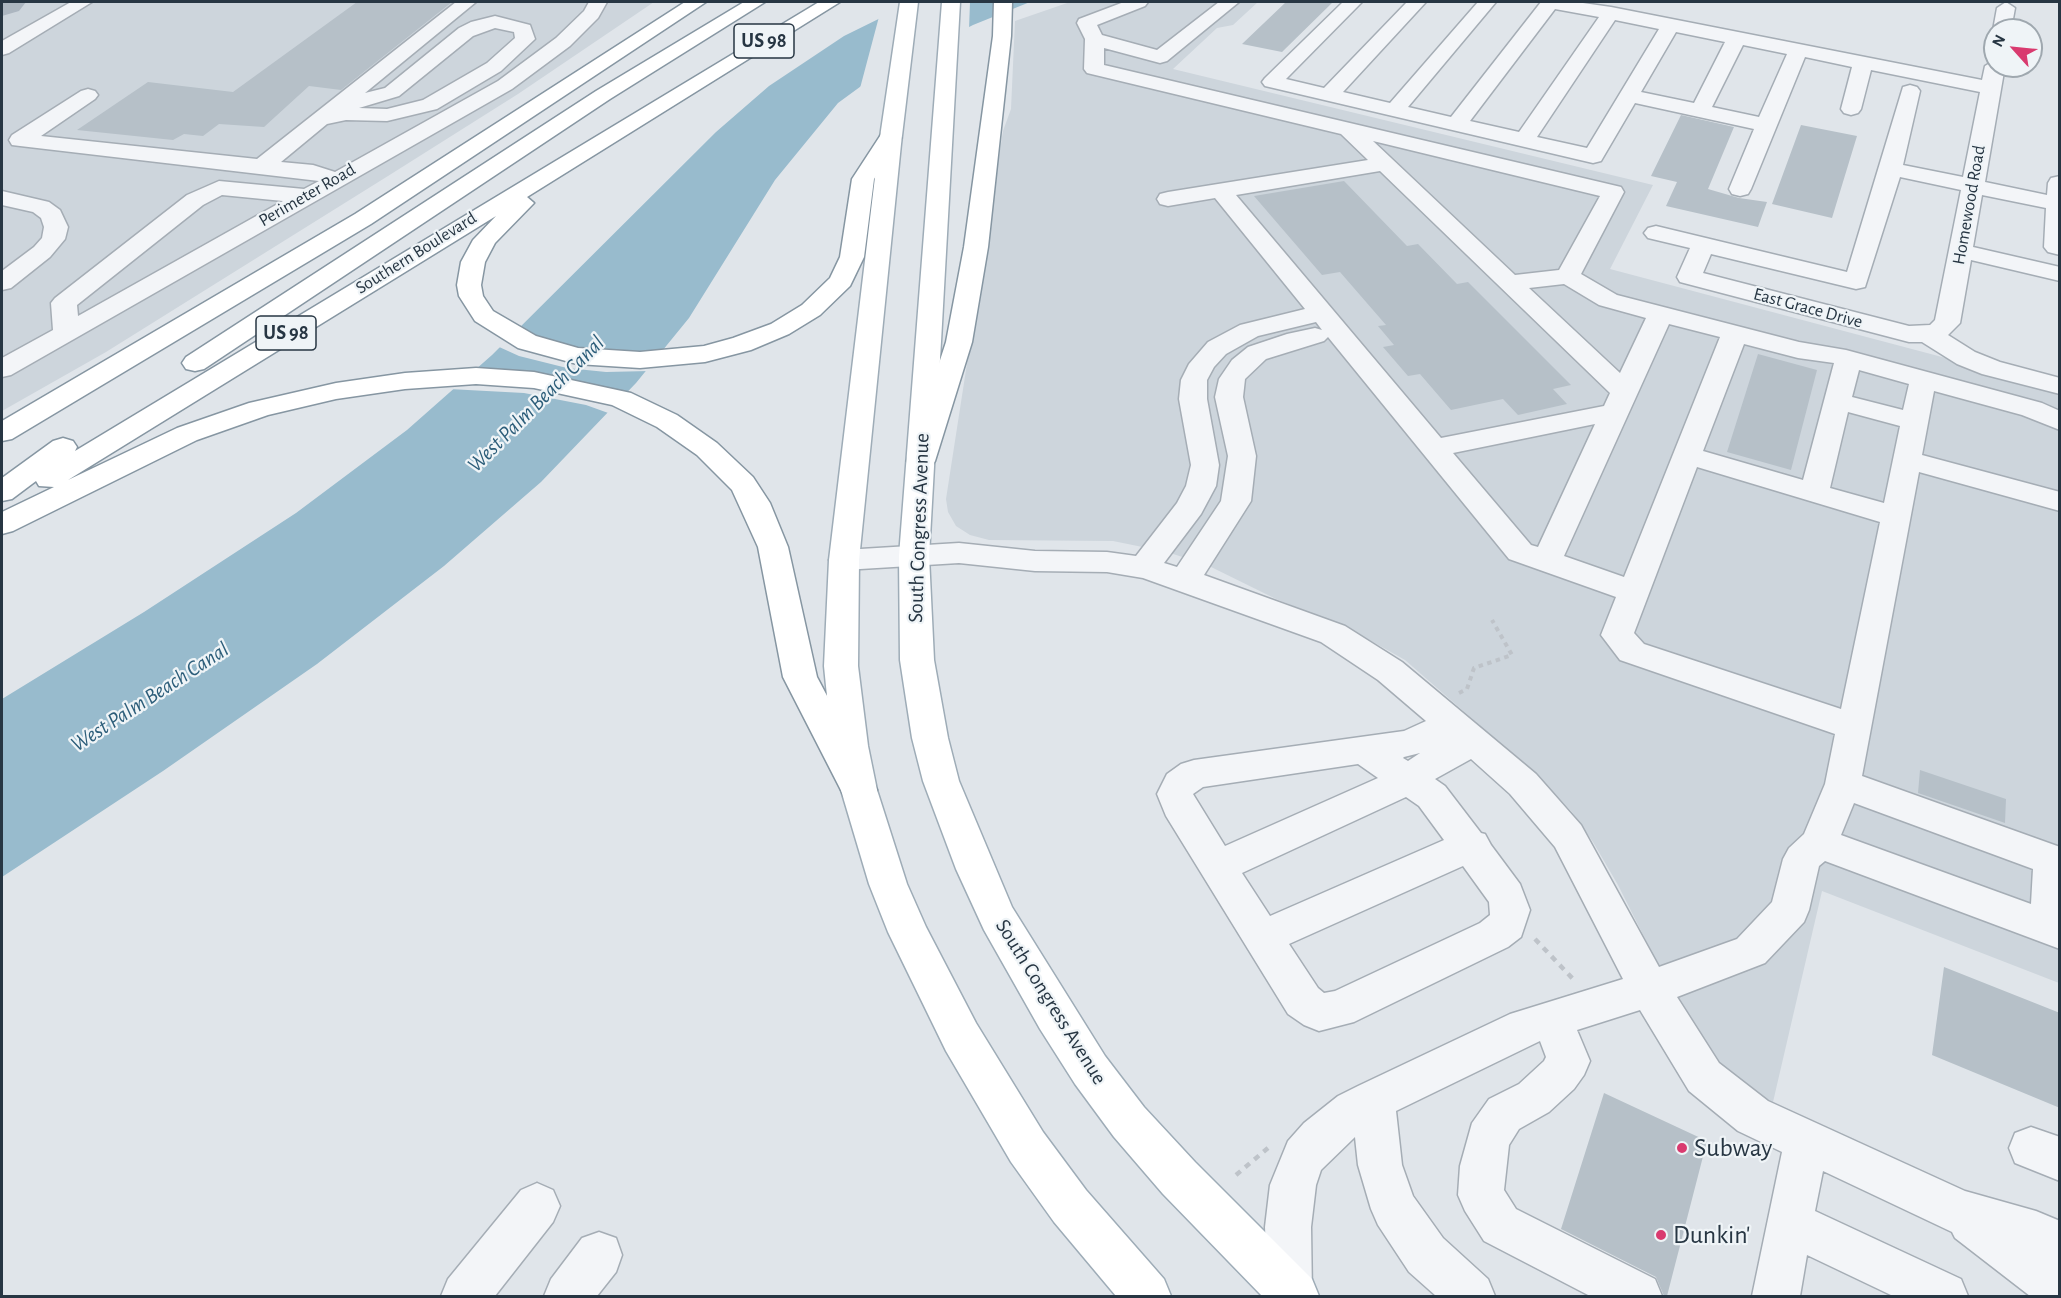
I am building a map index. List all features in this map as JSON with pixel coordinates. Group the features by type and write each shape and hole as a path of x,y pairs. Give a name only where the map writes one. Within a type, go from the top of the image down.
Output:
{"main road":[{"path":"546,100 634,22 663,2"},
{"name":"US 98","path":"2,433 335,236 697,2"},
{"path":"2,492 81,434 253,325 603,95 756,2"},
{"name":"Southern Boulevard","path":"2,508 571,158 831,2"},
{"path":"909,2 890,138 844,568 841,629 843,686 859,790 888,884 908,932 961,1037 1028,1147 1070,1206 1146,1296"},
{"name":"South Congress Avenue","path":"951,2 944,79 914,565 917,660 930,738 953,813 998,918 1055,1016 1129,1122 1224,1225 1292,1294"},
{"path":"921,461 959,342 977,236 1003,2"},
{"path":"571,158 494,231 473,262 469,285 471,296 483,314 527,342 578,356 640,360 725,350 780,329 811,310 837,286 852,257 863,179 890,138"},
{"path":"2,524 150,450 226,420 336,391 429,378 476,376 534,380 621,399 651,413 707,449 743,484 755,502 773,547 800,677 859,790"}],"street":[{"path":"2,49 84,2"},
{"path":"262,166 467,2"},
{"name":"Perimeter Road","path":"2,369 304,196 505,85 562,42 591,14 597,2"},
{"path":"1139,2 1086,23 1095,39 1094,69 1613,192 1568,276"},
{"path":"1095,39 1160,57 1230,2"},
{"path":"1353,2 1272,82 1593,156 1671,25"},
{"path":"1329,95 1417,2"},
{"path":"1395,110 1487,2"},
{"path":"1457,124 1550,2 1863,63 1983,76"},
{"path":"2004,18 2006,8"},
{"path":"1524,140 1611,14"},
{"path":"495,22 523,29 525,39 494,67 430,105 387,115 328,114 392,92 466,32 478,26 495,22"},
{"path":"1700,111 1737,38"},
{"path":"1740,189 1798,50"},
{"path":"1851,109 1863,63"},
{"name":"Homewood Road","path":"1928,334 1939,330 1947,323 1993,78"},
{"path":"1656,233 1856,282 1891,169 1911,91"},
{"path":"88,95 20,140 312,172 335,179"},
{"path":"1629,96 1766,125"},
{"path":"1348,129 1510,283 1619,402"},
{"path":"1168,199 1383,164"},
{"path":"1891,169 1973,186 2059,193 2056,247 2060,248"},
{"path":"66,333 64,303 195,200 219,188 304,196"},
{"path":"1220,190 1520,552 1634,592"},
{"path":"2,198 41,207 52,215 56,227 53,239 42,252 2,283"},
{"name":"East Grace Drive","path":"1704,245 1689,277 1909,334 1928,334"},
{"path":"1961,251 2060,274"},
{"path":"1510,283 1568,276 1608,300 1798,350 1848,359 2032,409 2060,422"},
{"path":"1546,562 1660,314"},
{"path":"1144,568 1190,507 1202,486 1205,465 1193,399 1194,380 1202,364 1230,339 1249,330 1329,322"},
{"path":"1185,580 1236,501 1242,456 1228,397 1232,379 1240,366 1257,353 1329,322"},
{"path":"1735,333 1617,635 1632,652 1854,728"},
{"path":"1928,334 1966,358 1991,368 2060,386"},
{"path":"1230,339 1257,353"},
{"path":"1814,493 1848,359"},
{"path":"1292,1294 1288,1227 1293,1185 1304,1156 1320,1138 1353,1112 1373,1100 1525,1027 1649,989 1751,951 1790,910 1802,860 1819,843 1844,784 1923,380"},
{"path":"1837,401 1915,422"},
{"path":"1434,448 1619,402"},
{"path":"1197,416 1233,414"},
{"path":"1688,455 1896,517"},
{"path":"1907,460 2060,502"},
{"path":"844,568 914,565 980,572 1035,561 1084,560 1144,568 1185,580 1333,634 1390,671 1523,784 1568,836 1649,989 1704,1077 1753,1116 1961,1213 2049,1279"},
{"path":"1364,750 1432,796 1472,845 1506,895 1511,910 1507,925 1494,935 1339,1009 1319,1012 1303,1001 1179,806 1175,794 1180,784 1194,774 1364,750 1421,739 1453,724"},
{"path":"1218,867 1408,780 1433,762 1453,724"},
{"path":"1819,843 2054,930 2056,860 1844,784"},
{"path":"1263,937 1472,845"},
{"path":"1552,1019 1569,1060 1559,1075 1534,1098 1504,1114 1488,1138 1482,1166 1481,1195 1500,1225 1638,1296"},
{"path":"1373,1100 1380,1165 1394,1209 1426,1255 1471,1296"},
{"path":"1776,1296 1806,1141"},
{"path":"465,1296 537,1206"},
{"path":"1790,1223 1944,1296"},
{"path":"568,1296 599,1255"}],"path":[{"path":"1453,724 1474,668 1512,655 1492,620"},
{"path":"1507,925 1540,941 1580,986"}],"shaded area":[{"path":"2,2 654,2 518,94 388,176 106,352 2,411"},
{"path":"1070,2 1258,2 1233,25 1217,28 1173,69 1653,185 1610,269 2059,388 2059,983 1822,891 1773,1102 1737,1084 1696,1040 1618,885 1572,812 1541,779 1405,660 1350,629 1276,599 1207,565 1167,552 1113,541 989,540 970,535 956,526 948,512 946,499 1003,131 1011,109 1015,21"}],"water":[{"name":"West Palm Beach Canal","path":"913,2 1030,2 973,25 879,73 838,103 775,180 689,318 636,383 541,482 444,566 317,664 163,771 2,877 2,699 144,612 296,513 407,430 492,355 716,132 769,86 844,36"}],"pier":[{"path":"906,2 970,2 969,30 881,76 859,92 880,13"},
{"path":"514,328 539,340 593,353 665,352 649,371 606,372 567,368 519,356 497,346"},
{"path":"470,371 536,374 571,380 629,395 611,414 586,405 524,393 449,389"}],"building":[{"path":"357,2 452,2 341,90 309,86 264,127 219,124 203,136 184,134 173,140 77,130 148,82 233,92"},
{"path":"1286,2 1333,2 1282,52 1242,44"},
{"path":"1681,115 1734,127 1708,189 1739,198 1767,202 1758,227 1666,206 1677,182 1651,176"},
{"path":"1801,125 1857,136 1832,218 1772,204"},
{"path":"1344,181 1407,246 1418,244 1457,284 1468,282 1571,385 1553,389 1567,404 1518,415 1503,399 1451,410 1420,374 1408,376 1383,347 1394,345 1378,326 1386,325 1340,272 1322,275 1254,196"},
{"path":"1758,354 1817,370 1791,470 1727,452"},
{"path":"1920,770 2006,799 2005,823 1918,793"},
{"path":"1944,967 2060,1013 2060,1108 1932,1055"},
{"path":"1604,1093 1707,1141 1667,1296 1664,1296 1656,1277 1561,1229"}],"place":[{"name":"Subway","path":"1682,1148"},
{"name":"Dunkin'","path":"1661,1235"}]}
